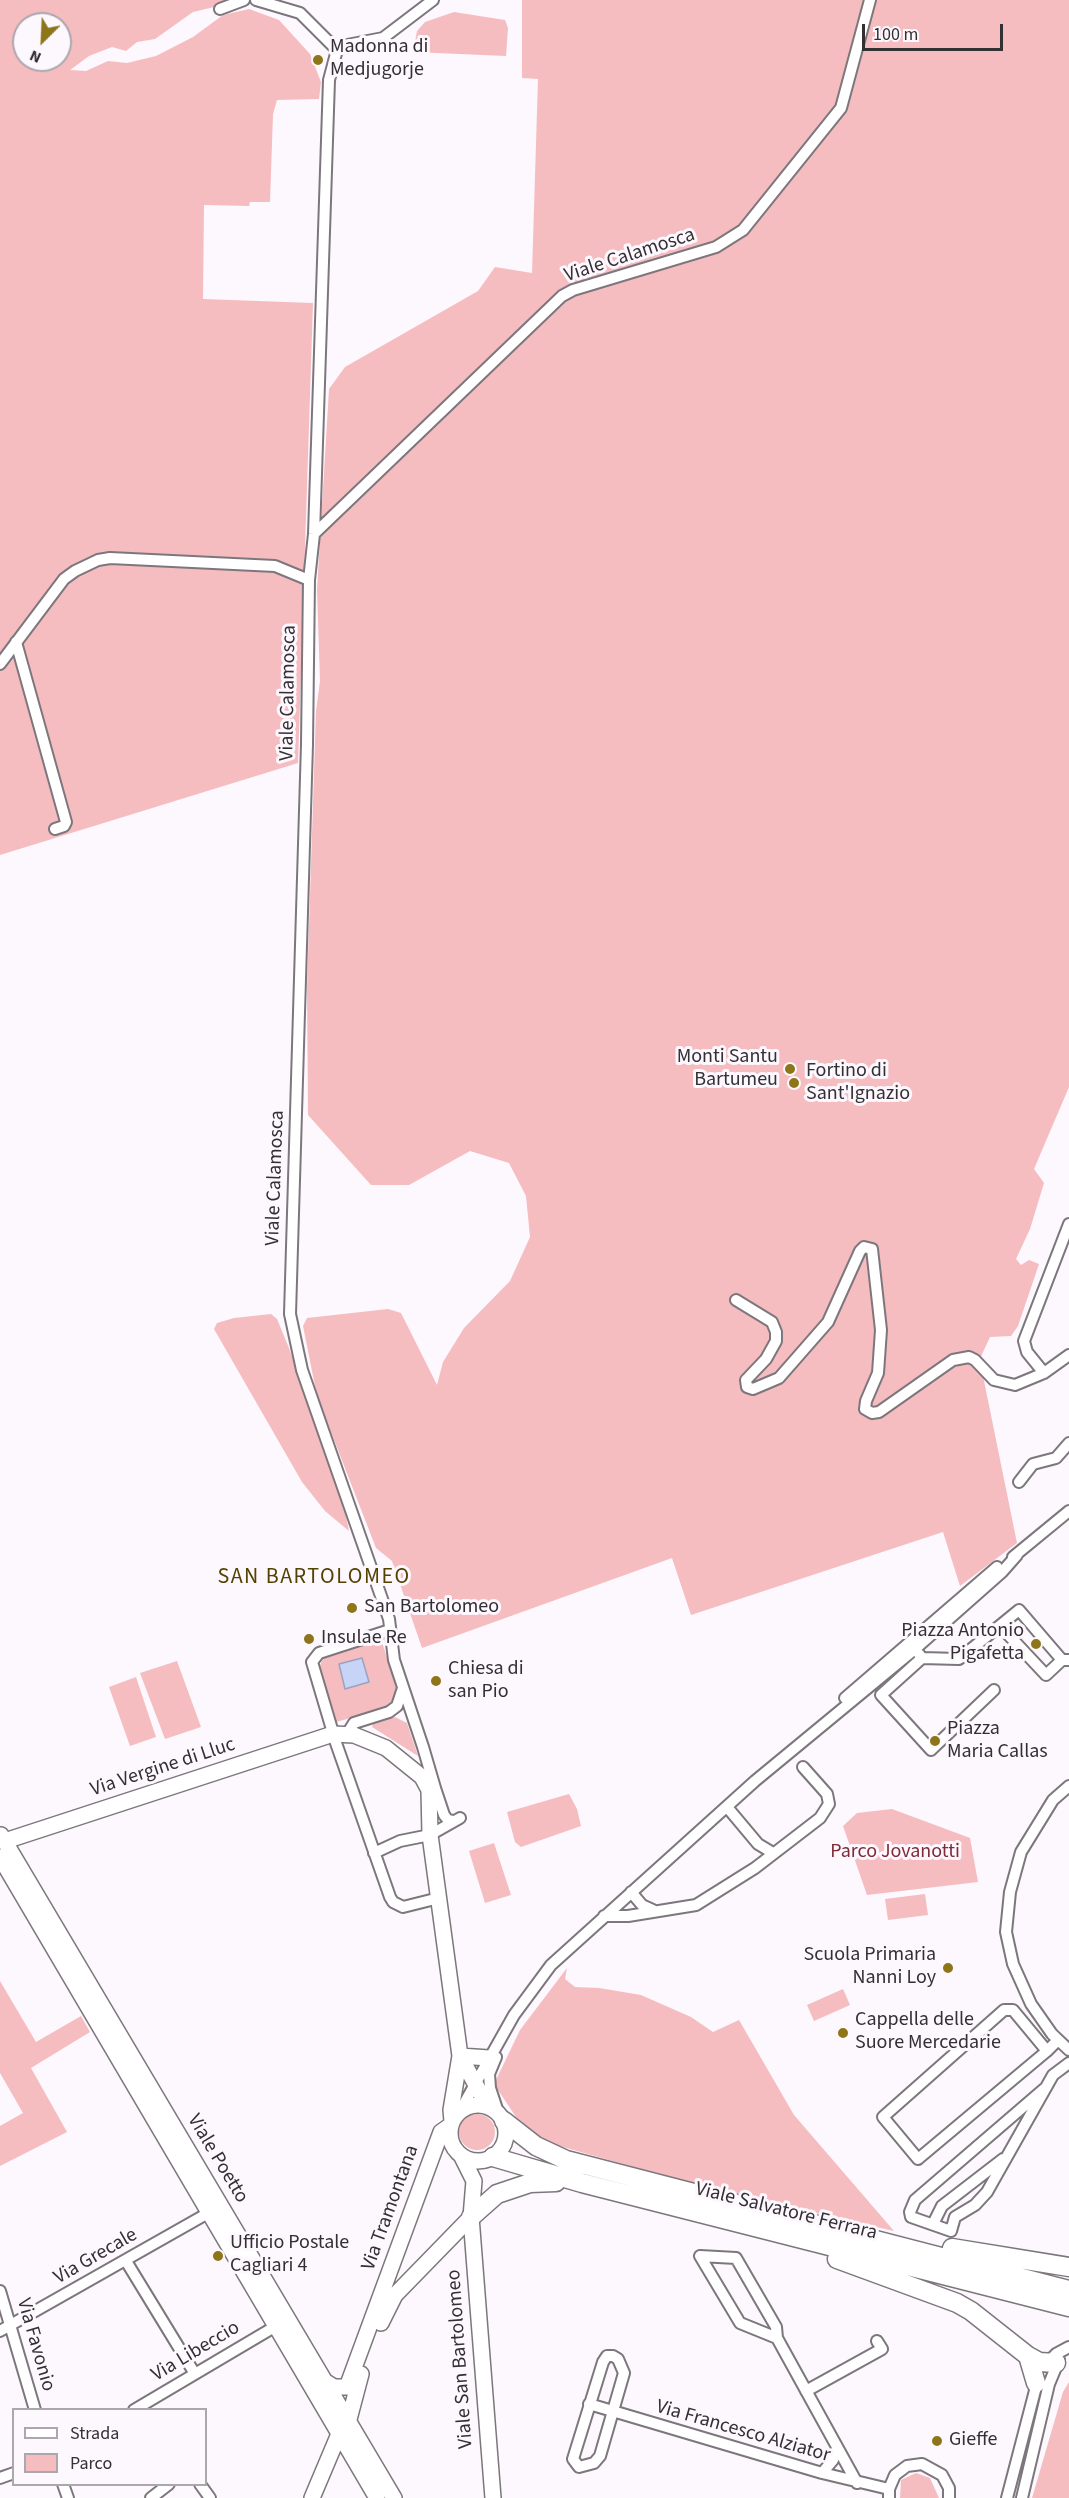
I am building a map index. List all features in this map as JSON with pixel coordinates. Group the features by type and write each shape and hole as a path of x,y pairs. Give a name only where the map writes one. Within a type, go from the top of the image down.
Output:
{"highway":[{"name":"Viale Salvatore Ferrara","path":"497,2114 536,2146 566,2160 883,2240 1049,2293 1069,2307"},
{"name":"Viale Salvatore Ferrara","path":"492,2158 806,2240 1049,2293 1069,2290"},
{"path":"472,2208 497,2194 530,2183 582,2183"},
{"path":"883,2240 894,2238 1069,2267"},
{"path":"806,2240 815,2251 957,2303 1039,2362 1058,2359"},
{"path":"1028,2356 1036,2383"}],"street":[{"path":"220,9 244,0"},
{"path":"255,0 300,13 337,51 347,45 383,38 434,0"},
{"name":"Viale Calamosca","path":"314,534 562,296 589,285 716,247 743,230 842,108 870,0"},
{"name":"Viale Calamosca","path":"337,51 329,80 314,534 309,580 307,744 290,1314 302,1370 390,1620 393,1659 433,1794 448,1820 457,1819 430,1835"},
{"path":"0,664 64,579 98,560 110,558 275,566 309,580"},
{"path":"16,642 66,822 64,826 55,830"},
{"path":"1044,1373 1028,1353 1024,1341 1064,1258 1069,1224"},
{"path":"736,1300 771,1322 776,1332 776,1341 761,1366 746,1380 749,1388 766,1385 779,1378 828,1322 846,1287 855,1259 864,1247 872,1249 881,1330 878,1372 866,1401 865,1409 868,1412 879,1412 953,1360 969,1357 981,1363 994,1380 1004,1384 1027,1382 1069,1355"},
{"path":"1019,1482 1033,1464 1056,1458 1069,1443"},
{"path":"514,2016 489,2074 497,2114 506,2134 492,2158 478,2162 462,2157 450,2142 454,2119 514,2016 551,1965 755,1781 916,1650 1002,1572 1017,1555 1069,1511"},
{"path":"755,1781 766,1766 916,1650 959,1659 1019,1610 1066,1660 1046,1676 1001,1626"},
{"path":"390,1630 319,1653 313,1659 313,1669 340,1734 374,1853 390,1897 398,1906 409,1907 439,1898"},
{"path":"880,1695 916,1650"},
{"path":"872,1685 932,1750 994,1690"},
{"path":"340,1734 354,1723 398,1706 403,1688"},
{"path":"340,1734 375,1743 411,1767 427,1783 433,1794 430,1835 460,2056 451,2110 454,2119"},
{"name":"Via Vergine di Lluc","path":"2,1839 340,1734"},
{"path":"604,1916 628,1916 701,1903 820,1818 829,1804 827,1794 803,1767"},
{"path":"1069,1785 1053,1800 1021,1852 1010,1892 1006,1932 1013,1964 1031,2004 1058,2040 1069,2050"},
{"path":"727,1807 758,1844 773,1853"},
{"path":"374,1853 400,1841 430,1835"},
{"name":"Viale Poetto","path":"2,1839 323,2380 357,2464 377,2498"},
{"name":"Viale Poetto","path":"0,1857 5,1873 210,2212 276,2326 343,2429 394,2498"},
{"path":"631,1892 642,1905 653,1910"},
{"path":"1047,2051 1013,2010 1004,2010 883,2117 918,2158 1047,2051 1058,2040"},
{"path":"460,2056 489,2058"},
{"path":"460,2056 497,2114"},
{"path":"1044,2089 915,2200 909,2212 911,2217 951,2231 955,2217 975,2205 987,2192 1044,2089 1053,2075 1069,2063"},
{"path":"454,2119 472,2106 497,2114"},
{"name":"Via Tramontana","path":"323,2380 334,2388 347,2387 441,2132 454,2119"},
{"name":"Viale San Bartolomeo","path":"462,2157 473,2174 474,2250 493,2498"},
{"path":"933,2224 942,2206 1005,2157"},
{"name":"Viale San Bartolomeo","path":"446,2242 472,2208 492,2158"},
{"name":"Via Grecale","path":"0,2331 11,2327 210,2212"},
{"path":"446,2242 462,2241 474,2250"},
{"name":"Via Tramontana","path":"312,2498 323,2469 343,2429 376,2333 395,2295 446,2242"},
{"path":"777,2338 740,2323 700,2256 736,2258 776,2327 777,2338 857,2483"},
{"path":"126,2261 195,2374"},
{"path":"390,2271 397,2279 408,2281"},
{"name":"Via Favonio","path":"0,2291 35,2408"},
{"name":"Via Libeccio","path":"136,2408 276,2326"},
{"path":"806,2391 882,2349 877,2341"},
{"path":"1022,2498 1049,2384 1058,2359 1056,2354 1069,2347"},
{"path":"607,2356 613,2356 618,2359 624,2373 597,2461 584,2468 579,2467 573,2459 589,2404 603,2362 607,2356"},
{"path":"1007,2498 1036,2383 1058,2359"},
{"name":"Via Francesco Alziator","path":"589,2404 889,2493"},
{"path":"822,2473 833,2460 837,2448"},
{"path":"323,2469 333,2461 344,2459 357,2464"},
{"path":"889,2493 901,2470 922,2464 942,2475 951,2496"},
{"path":"151,2498 166,2486"}],"green space":[{"path":"0,0 226,0 214,7 193,12 155,39 137,42 126,51 112,47 89,56 72,69 72,12 12,12 12,72 86,71 108,61 127,63 156,56 193,37 223,15 249,9 279,20 310,54 321,82 319,99 277,100 273,114 270,202 250,202 249,206 204,205 203,299 313,303 298,763 0,855"},
{"path":"522,0 1069,0 1069,1087 1034,1169 1044,1183 1030,1229 1016,1259 1021,1265 1029,1260 1039,1264 1018,1326 1011,1336 990,1337 977,1365 982,1371 1017,1543 960,1586 943,1532 691,1615 672,1558 422,1648 392,1561 376,1548 317,1396 303,1326 307,1318 388,1309 401,1313 437,1385 443,1362 464,1328 510,1281 530,1237 526,1196 509,1163 470,1151 409,1185 371,1185 308,1115 307,988 316,711 320,681 317,590 329,389 345,367 478,291 495,267 532,273 538,79 522,78"},
{"path":"454,12 505,20 508,28 506,56 413,52 417,31 425,22"},
{"path":"271,1314 277,1319 289,1348 345,1510 349,1531 325,1511 302,1482 214,1329 217,1323 234,1318"},
{"path":"381,1639 398,1691 391,1707 336,1722 318,1670 322,1661 325,1657"},
{"path":"177,1661 201,1727 165,1739 140,1673"},
{"path":"136,1677 156,1737 130,1746 109,1687"},
{"path":"395,1717 407,1723 418,1756 372,1727 373,1724"},
{"path":"569,1794 577,1809 581,1826 521,1847 515,1842 507,1812"},
{"name":"Parco Jovanotti","path":"892,1809 970,1838 978,1882 867,1895 843,1826 857,1813"},
{"path":"494,1843 511,1895 485,1903 469,1851"},
{"path":"925,1894 928,1915 888,1920 885,1899"},
{"path":"567,1968 565,1979 575,1987 599,1988 641,1995 691,2017 713,2032 739,2020 794,2115 894,2231 663,2178 637,2168 556,2145 539,2136 516,2117 494,2084 520,2030"},
{"path":"0,1981 36,2042 81,2016 90,2032 31,2068 67,2132 0,2166 0,2126 23,2113 0,2073"},
{"path":"843,1989 850,2005 814,2021 807,2005"},
{"path":"477,2114 490,2119 495,2132 490,2145 477,2150 464,2145 459,2132 464,2119"},
{"path":"1069,2382 1069,2498 1032,2498 1063,2392"},
{"path":"916,2473 930,2478 939,2498 900,2498 901,2480"}],"water":[{"path":"362,1658 369,1682 345,1689 339,1664"}],"place":[{"name":"Madonna di Medjugorje","path":"318,60"},
{"name":"Monti Santu Bartumeu","path":"790,1069"},
{"name":"Fortino di Sant'Ignazio","path":"794,1083"},
{"name":"San Bartolomeo","path":"352,1608"},
{"name":"Insulae Re","path":"309,1639"},
{"name":"Piazza Antonio Pigafetta","path":"1036,1644"},
{"name":"Chiesa di san Pio","path":"436,1681"},
{"name":"Piazza Maria Callas","path":"935,1741"},
{"name":"Scuola Primaria Nanni Loy","path":"948,1968"},
{"name":"Cappella delle Suore Mercedarie","path":"843,2033"},
{"name":"Ufficio Postale Cagliari 4","path":"218,2256"},
{"name":"Gieffe","path":"937,2441"}],"district":[{"name":"SAN BARTOLOMEO","path":"314,1578"}]}
